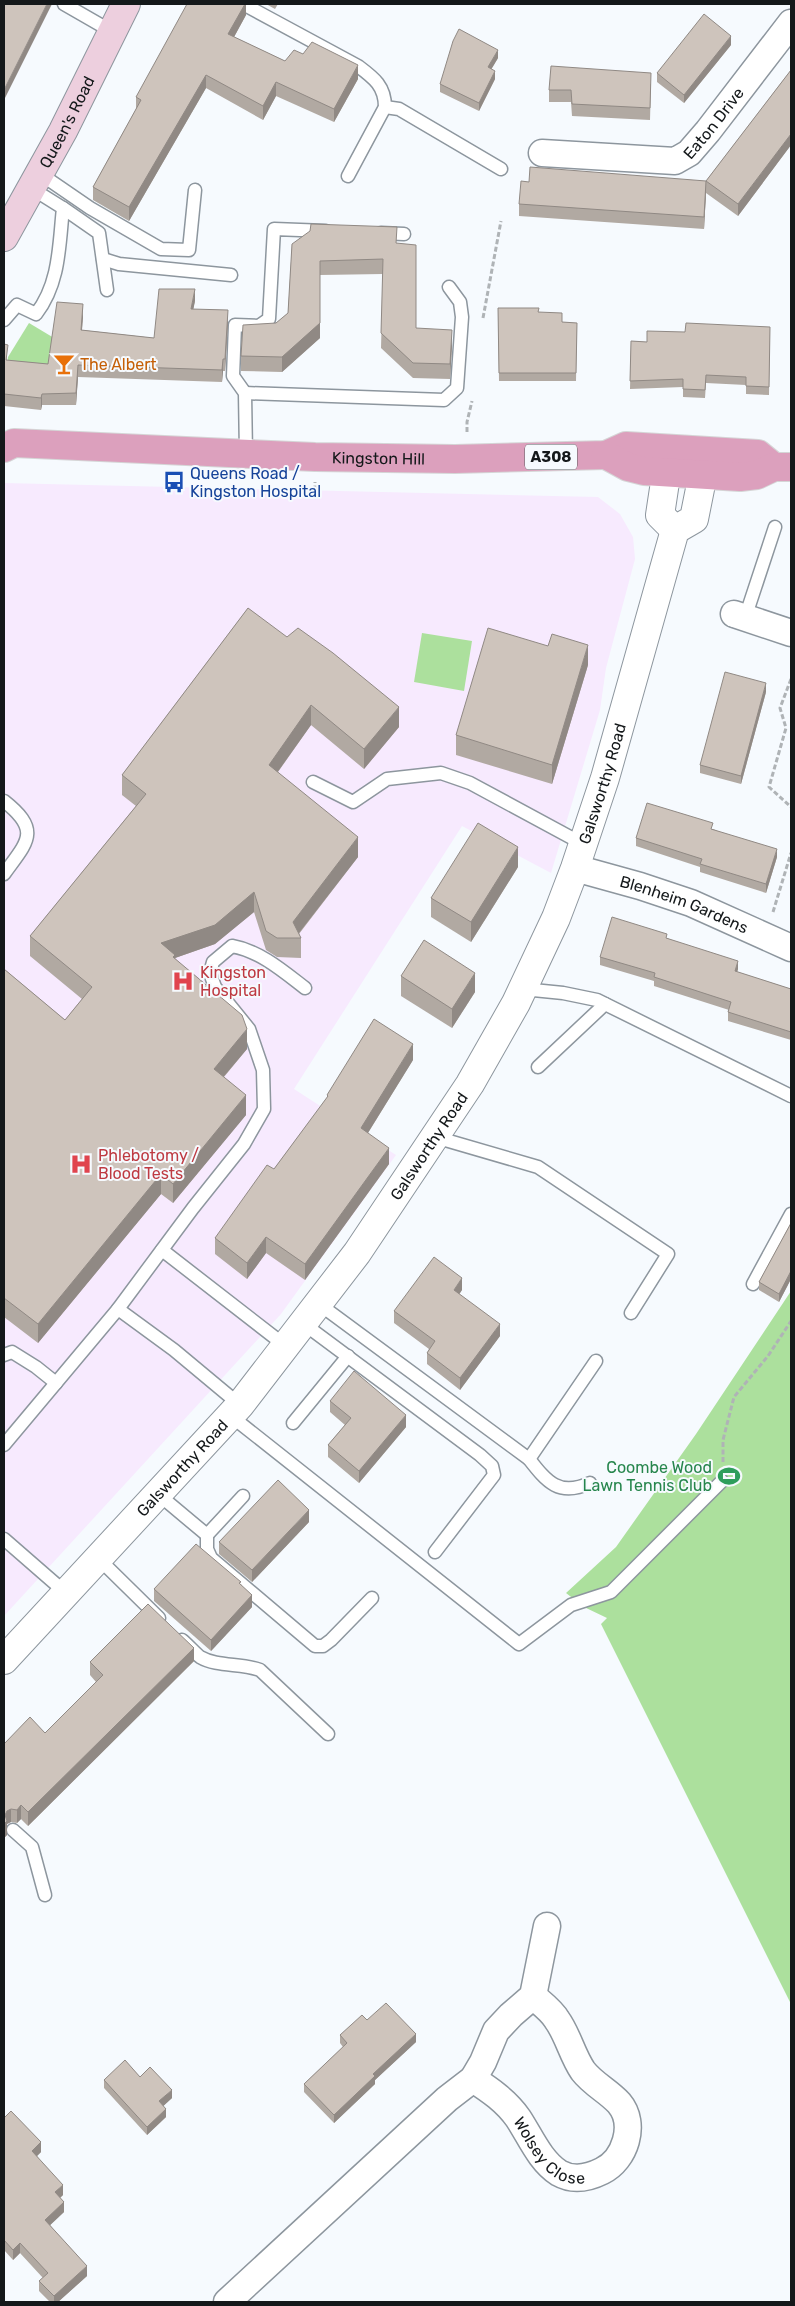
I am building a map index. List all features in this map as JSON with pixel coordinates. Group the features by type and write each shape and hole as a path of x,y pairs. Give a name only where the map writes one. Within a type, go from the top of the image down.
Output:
{"main road":[{"name":"Queen's Road","path":"4,237 63,131 126,4"},
{"name":"Kingston Hill","path":"4,448 14,443 246,454 455,459 606,455 628,467 668,460 703,462 740,477 756,475 783,467"}],"street":[{"name":"Eaton Drive","path":"542,153 676,161 689,153 708,132 791,23"},
{"path":"668,460 660,515 675,530 694,519 703,462"},
{"name":"Galsworthy Road","path":"4,1660 236,1410 287,1347 357,1254 470,1084 523,989 556,918 579,856 605,778 675,530"},
{"path":"740,616 791,633"},
{"name":"Blenheim Gardens","path":"579,856 640,886 691,902 791,948"},
{"path":"227,2302 447,2099 473,2079 483,2062 496,2031 511,2014 533,1996 547,1926"},
{"name":"Wolsey Close","path":"473,2079 497,2094 517,2116 546,2162 560,2173 577,2179 592,2176 608,2168 620,2156 627,2142 628,2123 621,2105 608,2092 594,2084 582,2069 557,2018 533,1996"}],"lane":[{"path":"64,4 112,31"},
{"path":"243,4 358,66 373,77 385,94 386,107 348,176"},
{"path":"386,107 399,109 501,169"},
{"path":"35,180 161,248 189,250 195,190"},
{"path":"35,180 63,208 99,233 107,290"},
{"path":"4,320 18,304 36,314 45,302 57,269 63,208"},
{"path":"246,454 245,393 233,376 235,325 258,326 269,319 274,229 334,232"},
{"path":"364,233 404,234"},
{"path":"103,259 119,264 231,275"},
{"path":"245,393 444,400 457,388 462,317 460,302 449,287"},
{"path":"740,616 775,527"},
{"path":"313,782 354,802 386,779 441,773 470,783 579,856"},
{"path":"4,801 19,813 26,822 28,833 26,843 4,874"},
{"path":"4,1445 118,1309 244,1144 264,1109 263,1070 249,1029 215,987 210,972 213,962 232,946 247,948 273,964 305,988"},
{"path":"523,989 563,993 597,1000 791,1096"},
{"path":"538,1067 605,1004"},
{"path":"435,1138 538,1168 668,1254 631,1313"},
{"path":"753,1284 791,1214"},
{"path":"162,1250 287,1347"},
{"path":"118,1309 174,1350 236,1410 519,1644 571,1605 611,1592 722,1481"},
{"path":"312,1314 348,1356 492,1466 494,1475 435,1552"},
{"path":"312,1314 529,1459 545,1479 561,1489 580,1488 590,1483"},
{"path":"4,1355 12,1352 36,1367 56,1383"},
{"path":"293,1423 348,1356"},
{"path":"529,1459 596,1361"},
{"path":"158,1494 207,1535"},
{"path":"243,1496 207,1535 207,1548 211,1558 315,1646 323,1646 331,1640 372,1598"},
{"path":"5,1542 66,1593"},
{"path":"98,1558 200,1656 210,1661 249,1666 260,1670 328,1734"},
{"path":"13,1830 32,1847 45,1895"}],"path":[{"path":"482,322 501,221"},
{"path":"467,434 473,398"},
{"path":"791,679 780,708 786,728 769,787 791,807"},
{"path":"765,936 791,853"},
{"path":"722,1481 723,1440 734,1397 768,1356 791,1321"}],"shaded area":[{"name":"Kingston Hospital","path":"4,483 598,497 620,514 633,537 635,559 606,668 600,710 551,873 462,826 294,1089 396,1155 281,1314 4,1616"}],"green space":[{"path":"29,323 54,338 48,376 6,372 8,357"},
{"path":"422,633 472,641 464,691 414,682"},
{"path":"791,1291 791,2004 601,1624 607,1618 584,1607 566,1593 616,1547 696,1434"}],"building":[{"path":"4,4 47,4 4,90"},
{"path":"187,4 245,4 228,34 285,61 294,50 303,54 312,42 358,65 334,109 276,82 263,106 206,75 129,207 93,187 141,100 136,97"},
{"path":"704,14 731,36 684,95 657,73"},
{"path":"459,29 498,50 488,67 495,71 479,103 440,84 453,41"},
{"path":"551,66 651,73 650,108 572,104 571,90 549,90"},
{"path":"791,70 791,134 738,204 706,181"},
{"path":"530,167 706,181 704,217 519,204 521,181 529,182"},
{"path":"311,224 397,227 396,243 416,245 416,328 452,330 450,364 413,363 381,333 383,259 320,261 320,323 282,357 241,356 243,325 276,323 288,313 292,244 310,231"},
{"path":"159,289 195,289 191,309 228,310 225,359 223,359 222,370 78,365 76,393 42,394 41,398 4,394 4,344 8,345 6,360 48,364 57,302 83,304 81,330 154,338"},
{"path":"498,308 539,308 538,312 562,313 562,322 577,323 576,373 499,373"},
{"path":"686,323 770,327 769,387 746,386 746,377 706,375 705,390 683,389 683,379 630,381 631,341 647,342 647,331 685,332"},
{"path":"248,608 287,637 298,628 333,653 399,707 364,749 311,705 269,765 358,837 293,922 301,938 277,938 266,931 254,892 215,925 161,943 175,955 173,957 242,1015 247,1029 214,1069 246,1095 173,1184 161,1174 38,1324 4,1298 4,969 65,1020 92,987 30,936 146,794 122,775"},
{"path":"488,628 548,646 552,634 588,645 552,765 456,735"},
{"path":"725,672 766,683 741,776 700,765"},
{"path":"647,803 713,823 711,829 777,849 766,884 700,864 702,859 636,838"},
{"path":"478,823 518,847 471,922 431,898"},
{"path":"612,917 667,934 666,938 738,961 735,971 791,989 791,1032 728,1012 731,1002 654,977 655,973 600,957"},
{"path":"424,940 475,973 452,1009 401,976"},
{"path":"374,1019 413,1044 361,1128 389,1148 305,1264 266,1237 247,1263 215,1238 267,1165 274,1169 328,1096"},
{"path":"791,1223 791,1271 779,1294 759,1282"},
{"path":"434,1257 462,1278 454,1290 500,1324 460,1378 427,1353 435,1341 394,1311"},
{"path":"354,1371 406,1415 359,1471 328,1445 351,1418 330,1401"},
{"path":"278,1480 309,1510 252,1570 219,1542"},
{"path":"196,1544 241,1582 239,1583 252,1595 211,1640 154,1589"},
{"path":"148,1604 194,1648 28,1812 21,1805 17,1810 11,1809 7,1811 5,1815 7,1821 4,1824 4,1744 30,1717 45,1733 103,1675 90,1662"},
{"path":"386,2003 416,2034 373,2074 375,2076 334,2115 304,2084 347,2043 340,2035 362,2015 367,2020"},
{"path":"125,2060 140,2077 150,2067 172,2090 159,2101 166,2109 147,2127 104,2080"},
{"path":"11,2111 41,2142 32,2151 63,2185 55,2192 64,2202 45,2220 87,2266 54,2296 39,2281 48,2273 20,2243 13,2250 4,2240 4,2118"}],"place":[{"name":"The Albert","path":"64,364"},
{"name":"Queens Road / Kingston Hospital","path":"174,482"},
{"name":"Kingston Hospital","path":"183,981"},
{"name":"Phlebotomy / Blood Tests","path":"81,1164"},
{"name":"Coombe Wood Lawn Tennis Club","path":"729,1476"}]}
